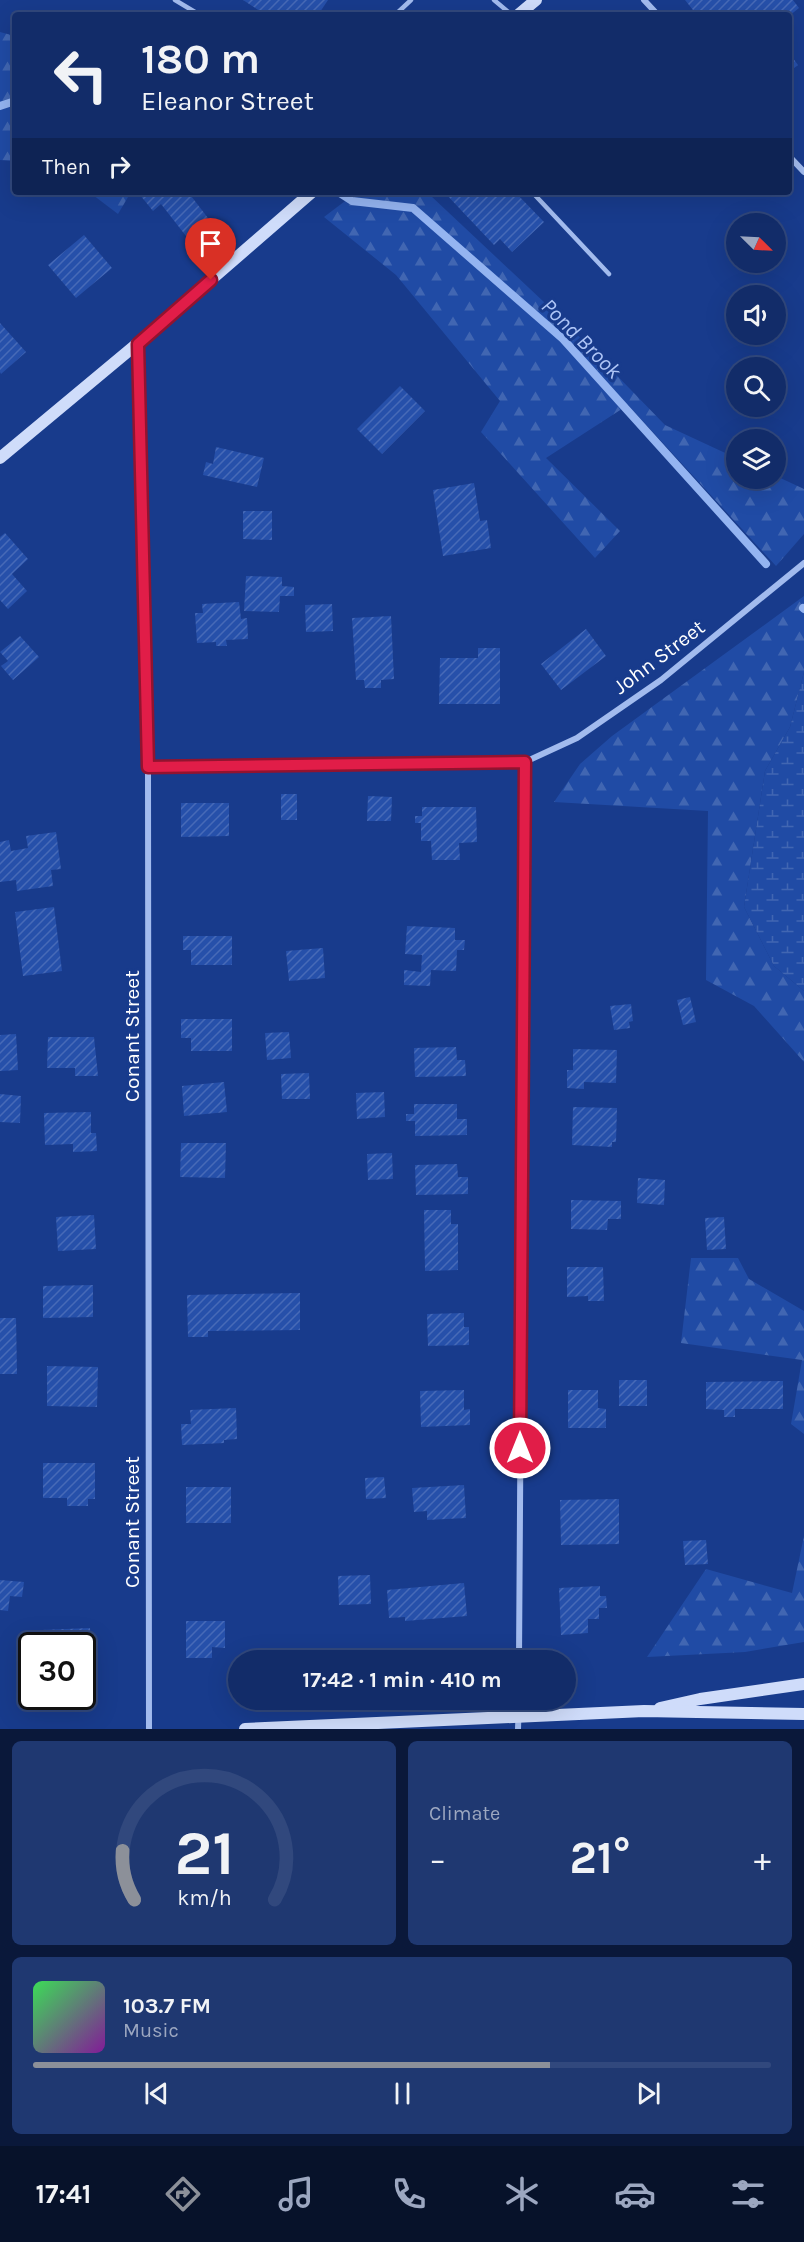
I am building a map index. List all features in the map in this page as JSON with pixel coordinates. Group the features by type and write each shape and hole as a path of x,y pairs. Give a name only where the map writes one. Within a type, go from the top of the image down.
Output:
{"main road":[{"path":"522,12 536,0"},
{"path":"0,458 138,344 309,195"},
{"path":"644,1711 700,1699 804,1684"},
{"path":"245,1729 644,1711 804,1714"}],"street":[{"path":"645,0 655,12"},
{"path":"792,159 804,172"},
{"name":"Conant Street","path":"138,344 148,767 149,1729"},
{"name":"John Street","path":"525,762 577,738 661,680 804,563"},
{"path":"148,767 525,762 519,1650"},
{"path":"518,1710 518,1729"}],"lane":[{"path":"175,0 195,12"},
{"path":"398,12 411,0"},
{"path":"494,0 508,12"},
{"path":"535,195 609,274"}],"green space":[{"path":"0,32 12,35 12,161 0,160"},
{"path":"93,195 129,195 118,214"},
{"path":"353,195 431,196 562,319 665,425 726,453 726,489 786,489 786,481 804,489 804,534 776,566 628,405 546,458 620,531 595,558 481,432 500,401 396,275 324,217"},
{"path":"804,596 804,672 790,727 765,771 744,907 774,966 804,991 804,1062 754,1006 706,980 708,811 554,802 580,764 612,736"},
{"path":"804,672 804,991 774,966 744,907 765,771 790,727"},
{"path":"691,1258 738,1258 749,1279 804,1311 804,1434 791,1424 802,1360 681,1343"},
{"path":"804,1536 804,1642 745,1652 647,1657 706,1569 792,1593"}],"building":[{"path":"243,0 328,0 320,12 261,12"},
{"path":"685,0 793,0 799,8 792,14 695,12"},
{"path":"792,57 798,65 792,70"},
{"path":"140,195 190,195 208,218 186,236 161,204 153,211"},
{"path":"447,195 518,195 544,222 512,252 500,239 494,245"},
{"path":"84,235 112,268 76,298 48,265"},
{"path":"0,323 26,352 1,374 0,372"},
{"path":"400,386 425,411 382,454 357,429"},
{"path":"216,447 264,458 257,487 203,475 206,462 213,464"},
{"path":"474,483 480,521 487,520 491,548 443,556 433,490"},
{"path":"243,511 272,511 272,540 243,539"},
{"path":"5,533 28,559 12,574 27,591 8,609 0,600 0,537"},
{"path":"246,576 282,577 282,586 294,587 294,596 280,596 279,612 244,611"},
{"path":"239,602 241,619 247,618 248,639 226,640 227,646 216,646 216,642 197,643 195,613 203,613 202,604"},
{"path":"332,604 333,631 306,632 305,605"},
{"path":"391,616 394,679 381,680 381,688 365,688 364,680 356,680 352,618"},
{"path":"586,629 606,656 561,690 541,664"},
{"path":"20,636 39,657 13,680 1,666 8,661 0,652"},
{"path":"478,648 500,648 500,704 439,704 440,658 478,658"},
{"path":"281,794 297,794 297,820 281,820"},
{"path":"368,796 392,797 391,821 367,821"},
{"path":"181,803 229,803 229,836 181,837"},
{"path":"422,807 476,807 477,842 459,843 460,860 432,860 431,841 421,841 421,823 415,823 415,816 422,816"},
{"path":"56,832 61,869 51,870 53,886 17,891 16,880 0,882 0,842 9,840 11,851 28,848 26,836"},
{"path":"54,907 62,971 23,976 15,912"},
{"path":"407,926 455,928 455,940 465,940 464,950 457,950 456,971 431,970 430,986 404,985 404,970 421,972 422,955 405,954"},
{"path":"183,936 232,936 232,965 191,965 191,950 183,950"},
{"path":"323,948 325,978 289,981 286,951"},
{"path":"690,997 696,1022 683,1025 677,1000"},
{"path":"631,1004 633,1021 629,1022 630,1028 614,1030 610,1006"},
{"path":"181,1019 232,1019 232,1051 191,1051 191,1038 181,1038"},
{"path":"289,1032 291,1058 267,1060 265,1033"},
{"path":"16,1034 18,1070 0,1071 0,1035"},
{"path":"48,1037 94,1037 98,1076 75,1076 75,1068 47,1068"},
{"path":"456,1047 457,1060 465,1060 466,1076 415,1077 414,1048"},
{"path":"573,1049 617,1050 616,1083 584,1082 584,1089 567,1088 567,1070 573,1070"},
{"path":"309,1073 310,1099 282,1099 281,1074"},
{"path":"224,1082 227,1112 184,1116 182,1086"},
{"path":"384,1092 385,1117 357,1119 356,1093"},
{"path":"0,1094 21,1096 20,1123 0,1122"},
{"path":"414,1104 457,1104 457,1119 467,1119 467,1135 415,1136 415,1121 406,1121 406,1114 414,1114"},
{"path":"573,1107 617,1108 616,1142 612,1142 612,1147 572,1145"},
{"path":"91,1112 91,1133 96,1133 97,1151 73,1152 73,1144 45,1145 44,1113"},
{"path":"181,1143 226,1143 225,1178 180,1177"},
{"path":"392,1153 393,1179 368,1180 367,1154"},
{"path":"457,1164 458,1177 468,1177 468,1194 416,1195 415,1165"},
{"path":"638,1178 665,1180 664,1205 637,1203"},
{"path":"571,1200 621,1201 621,1219 608,1219 607,1230 571,1229"},
{"path":"424,1210 451,1210 451,1224 458,1224 458,1270 425,1271"},
{"path":"94,1215 96,1249 58,1251 56,1217"},
{"path":"724,1217 726,1249 707,1250 705,1218"},
{"path":"567,1267 603,1267 604,1301 588,1301 588,1296 567,1297"},
{"path":"93,1285 93,1317 43,1318 43,1286"},
{"path":"300,1293 300,1330 208,1331 208,1337 188,1337 187,1295"},
{"path":"464,1313 464,1327 469,1327 469,1345 428,1346 427,1314"},
{"path":"0,1318 16,1318 17,1374 0,1374"},
{"path":"47,1366 98,1367 97,1407 47,1406"},
{"path":"619,1380 647,1380 647,1406 619,1406"},
{"path":"783,1381 783,1409 735,1409 735,1417 724,1417 724,1410 706,1409 706,1382"},
{"path":"464,1390 464,1410 470,1409 470,1425 421,1427 420,1391"},
{"path":"568,1390 598,1390 598,1408 606,1409 606,1428 568,1428"},
{"path":"236,1408 237,1439 224,1440 224,1443 182,1445 181,1424 191,1424 190,1410"},
{"path":"43,1463 95,1463 95,1499 88,1499 88,1506 67,1506 67,1498 43,1498"},
{"path":"384,1477 386,1498 366,1499 365,1478"},
{"path":"464,1485 466,1518 427,1520 427,1511 414,1512 412,1488"},
{"path":"186,1487 231,1487 231,1523 186,1523"},
{"path":"619,1499 619,1544 561,1545 560,1500"},
{"path":"706,1540 708,1564 685,1565 683,1541"},
{"path":"370,1575 371,1604 339,1605 338,1576"},
{"path":"0,1580 24,1582 22,1597 10,1596 8,1611 0,1610"},
{"path":"464,1583 467,1616 405,1621 405,1617 389,1618 387,1590"},
{"path":"600,1586 600,1596 606,1596 607,1608 599,1608 599,1619 588,1619 588,1633 561,1635 559,1588"},
{"path":"186,1621 225,1621 225,1648 212,1647 212,1658 186,1658"},
{"path":"90,1628 90,1632 42,1632 42,1630"}],"waterway":[{"name":"Pond Brook","path":"0,106 12,102"},
{"name":"Pond Brook","path":"343,195 352,201 413,208 563,339 766,564"}],"route":[{"path":"211,280 138,344 148,767 525,762 520,1448"}]}
